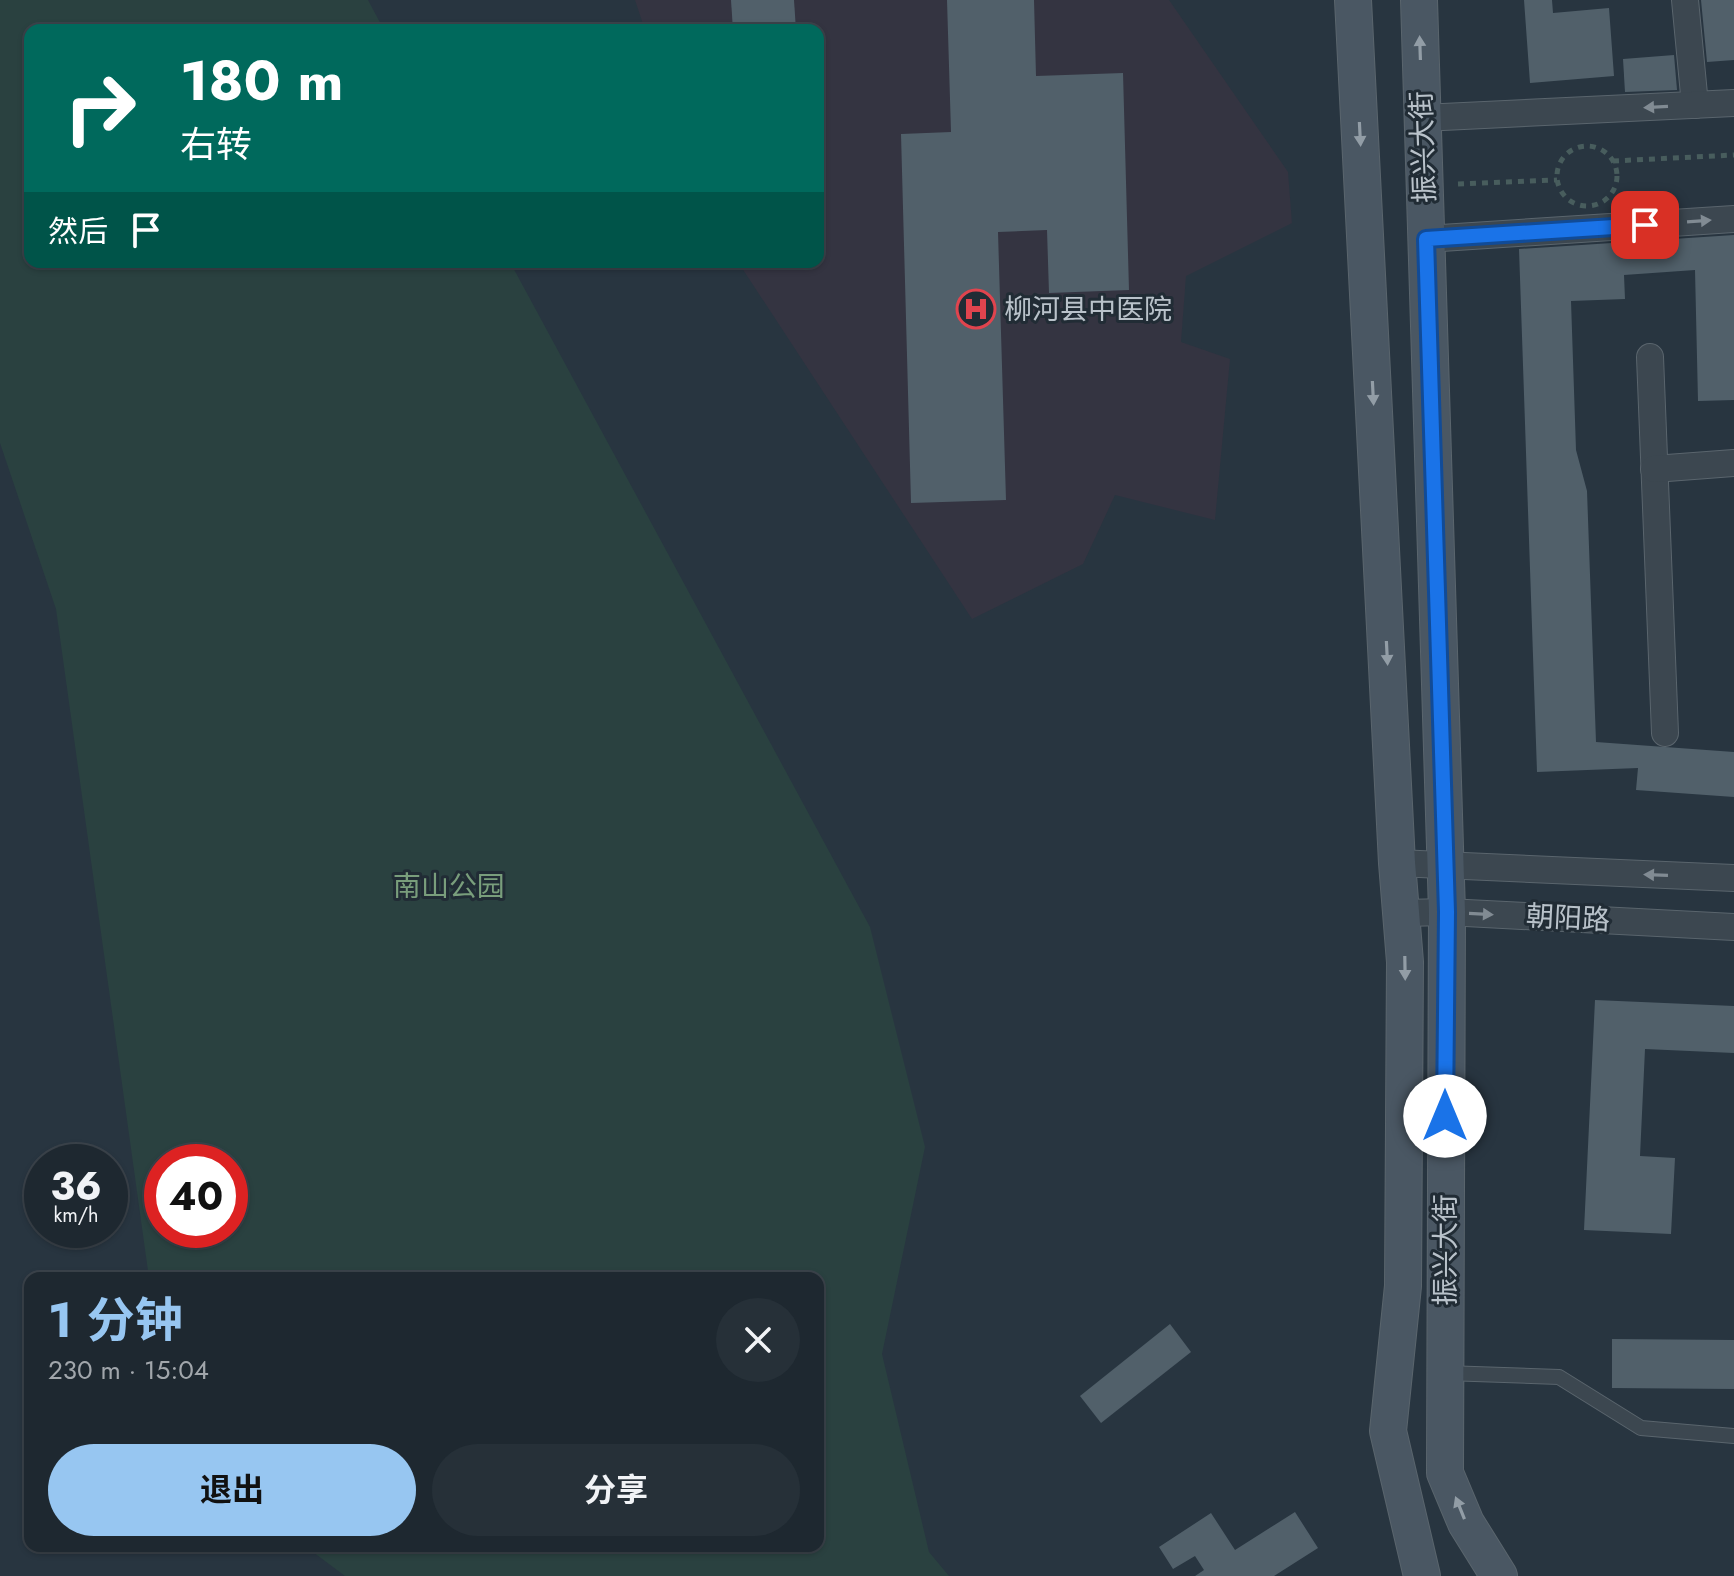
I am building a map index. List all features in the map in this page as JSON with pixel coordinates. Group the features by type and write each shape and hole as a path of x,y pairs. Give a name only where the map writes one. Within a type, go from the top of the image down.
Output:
{"street":[{"name":"振兴大街","path":"1353,0 1397,863 1405,962 1403,1286 1388,1431 1422,1576"},
{"name":"振兴大街","path":"1419,0 1447,912 1445,1473 1466,1523 1499,1576"},
{"path":"1685,0 1695,105"},
{"path":"1422,118 1734,103"},
{"path":"1426,239 1734,219"},
{"path":"1650,357 1665,733"},
{"path":"1654,469 1734,463"},
{"path":"1397,863 1734,878"},
{"name":"朝阳路","path":"1403,913 1447,912 1734,927"}],"lane":[{"path":"1444,1373 1559,1377 1641,1428 1734,1436"}],"path":[{"path":"1613,161 1616,185 1611,196 1598,205 1583,206 1569,200 1557,180 1561,162 1575,149 1595,147 1613,161 1734,155"},
{"path":"1424,186 1557,180"}],"shaded area":[{"name":"柳河县中医院","path":"635,0 1169,0 1288,172 1292,223 1186,276 1181,342 1230,359 1215,520 1115,495 1083,564 972,619 742,268 824,268 824,24 643,24"}],"green space":[{"name":"南山公园","path":"0,0 368,0 381,24 24,24 24,268 513,268 870,927 925,1147 882,1354 929,1552 949,1576 345,1576 313,1552 824,1552 824,1272 148,1272 145,1248 248,1248 248,1144 144,1144 144,1242 56,609 0,443"}],"building":[{"path":"731,0 794,0 796,24 733,24"},
{"path":"947,0 1034,0 1036,76 1123,73 1129,290 1049,293 1047,230 998,232 1006,500 911,503 901,134 951,132"},
{"path":"1524,0 1552,0 1553,13 1609,8 1614,76 1530,83"},
{"path":"1701,0 1734,0 1734,60 1707,62"},
{"path":"1674,55 1677,90 1625,92 1623,59"},
{"path":"1734,235 1734,400 1698,401 1695,270 1624,275 1625,299 1571,301 1576,450 1587,491 1596,742 1734,752 1734,797 1636,790 1638,768 1537,772 1519,249"},
{"path":"1595,1000 1734,1006 1734,1053 1645,1049 1640,1156 1675,1158 1671,1234 1584,1230"},
{"path":"1170,1324 1191,1352 1101,1423 1080,1396"},
{"path":"1612,1339 1734,1340 1734,1389 1612,1388"},
{"path":"1295,1512 1318,1548 1274,1576 1195,1576 1204,1570 1195,1556 1173,1569 1159,1547 1211,1513 1235,1550"}],"place":[{"name":"柳河县中医院","path":"976,309"}],"route":[{"path":"1445,1116 1447,912 1426,239 1645,225"}]}
